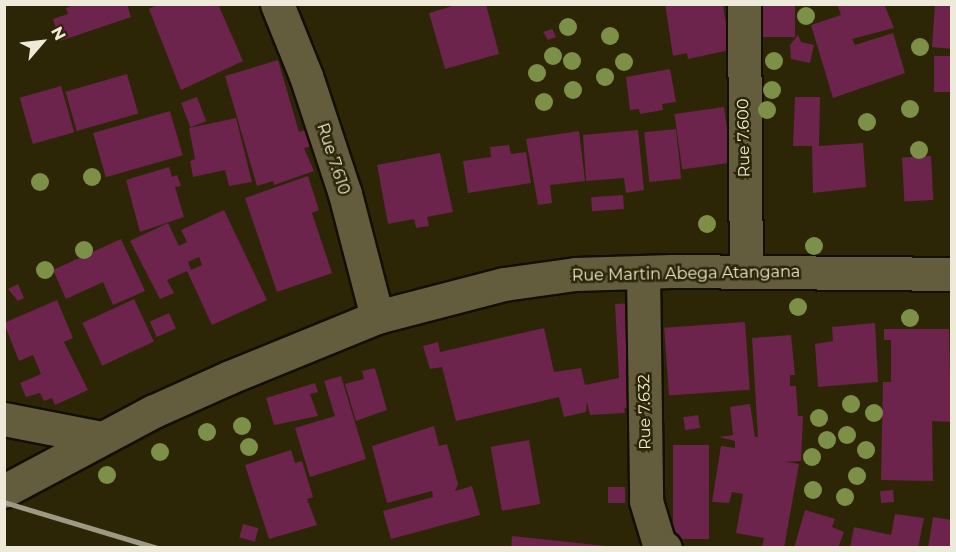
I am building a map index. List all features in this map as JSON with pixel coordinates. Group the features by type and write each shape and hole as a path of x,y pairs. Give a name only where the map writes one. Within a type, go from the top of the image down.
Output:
{"main road":[{"name":"Rue 7.610","path":"277,4 306,76 341,183 377,317"},
{"name":"Rue 7.600","path":"744,4 746,272"},
{"name":"Rue Martin Abega Atangana","path":"4,491 101,438 219,382 377,317 504,284 575,274 643,272 951,274"},
{"name":"Rue 7.632","path":"643,272 646,501 659,544 665,548"},
{"path":"4,419 101,438"}],"building":[{"path":"77,4 127,4 131,17 60,41 53,19 68,14 66,8"},
{"path":"159,4 218,4 243,61 181,90 149,9"},
{"path":"459,4 486,4 499,54 445,69 429,13"},
{"path":"665,4 723,4 730,50 688,59 687,53 673,56"},
{"path":"753,4 795,4 795,37 753,37"},
{"path":"837,4 884,4 894,28 852,39 855,45 893,33 905,73 833,98 811,25 841,15"},
{"path":"935,4 951,4 951,49 932,47"},
{"path":"552,29 556,37 548,40 543,32"},
{"path":"798,35 801,42 814,45 810,63 791,59 790,45"},
{"path":"934,56 951,56 951,92 934,92"},
{"path":"278,60 299,132 308,129 313,146 304,148 314,171 274,185 273,181 257,186 225,76"},
{"path":"670,69 676,102 662,104 663,110 640,114 639,109 630,110 626,77"},
{"path":"127,74 138,113 77,131 65,92"},
{"path":"61,86 74,132 33,144 20,98"},
{"path":"197,97 206,121 190,127 181,103"},
{"path":"795,97 820,97 819,146 863,143 866,187 813,193 812,146 793,146"},
{"path":"724,107 732,162 682,169 674,114"},
{"path":"170,111 183,155 106,177 93,133"},
{"path":"236,118 252,182 229,186 225,170 193,177 190,161 195,159 189,128"},
{"path":"676,129 681,179 649,182 644,132"},
{"path":"638,130 644,190 626,193 624,178 586,181 583,135"},
{"path":"579,131 585,181 550,185 552,203 538,205 526,139"},
{"path":"509,145 511,154 526,152 531,183 468,193 463,161 491,157 490,147"},
{"path":"440,153 453,212 427,217 429,226 416,228 414,219 388,224 377,165"},
{"path":"931,156 933,200 904,201 902,158"},
{"path":"169,167 172,177 177,175 181,186 175,187 184,217 140,232 126,180"},
{"path":"308,176 319,210 312,213 332,273 277,292 245,198"},
{"path":"623,195 624,209 592,211 591,197"},
{"path":"224,210 267,300 212,325 187,271 167,280 174,293 160,299 130,241 168,223 179,246 187,242 181,230","holes":["199,257 202,265 191,270 188,262"]},
{"path":"121,239 145,291 113,305 103,282 66,299 53,270"},
{"path":"18,284 24,298 18,301 8,289"},
{"path":"134,299 154,342 102,366 82,323"},
{"path":"57,300 73,338 64,342 88,390 55,405 52,398 44,401 40,393 26,397 20,383 41,374 33,355 19,361 4,323"},
{"path":"633,303 638,402 624,409 625,413 590,415 587,402 586,412 564,417 559,397 456,421 442,367 430,369 423,346 438,342 440,352 544,328 554,372 581,368 585,385 619,378 615,304"},
{"path":"169,313 176,329 157,337 150,322"},
{"path":"745,322 750,390 669,395 664,328"},
{"path":"875,323 878,382 818,387 815,344 833,341 832,327"},
{"path":"884,329 949,329 951,422 932,421 933,481 881,480 883,382 891,382 891,340 884,340"},
{"path":"791,335 795,375 790,375 790,386 796,386 798,416 803,416 801,461 786,462 799,464 784,548 762,548 764,538 736,533 743,494 732,492 729,503 712,502 721,446 735,448 735,441 719,437 733,435 730,407 750,404 755,437 758,437 752,338"},
{"path":"375,368 387,410 356,421 345,384 364,379 362,371"},
{"path":"341,376 366,459 310,477 295,428 335,416 324,381"},
{"path":"315,383 318,392 310,394 318,416 274,425 266,398"},
{"path":"698,415 700,428 685,430 683,417"},
{"path":"434,426 439,446 447,444 458,484 455,491 472,486 480,515 391,539 383,511 433,497 432,491 387,503 372,446"},
{"path":"529,440 540,504 502,511 491,447"},
{"path":"673,445 709,445 709,539 673,539"},
{"path":"291,450 295,463 302,461 313,497 307,499 317,525 269,539 245,465"},
{"path":"608,487 625,487 625,503 608,503"},
{"path":"893,490 894,502 881,503 880,491"},
{"path":"805,510 835,519 832,527 844,532 838,548 794,548"},
{"path":"895,514 924,518 918,548 850,548 854,527 891,535"},
{"path":"933,517 951,520 951,548 928,548"},
{"path":"243,524 258,528 255,542 239,538"},
{"path":"512,536 606,546 606,548 511,548"}],"railway":[{"path":"4,502 157,548"}]}
